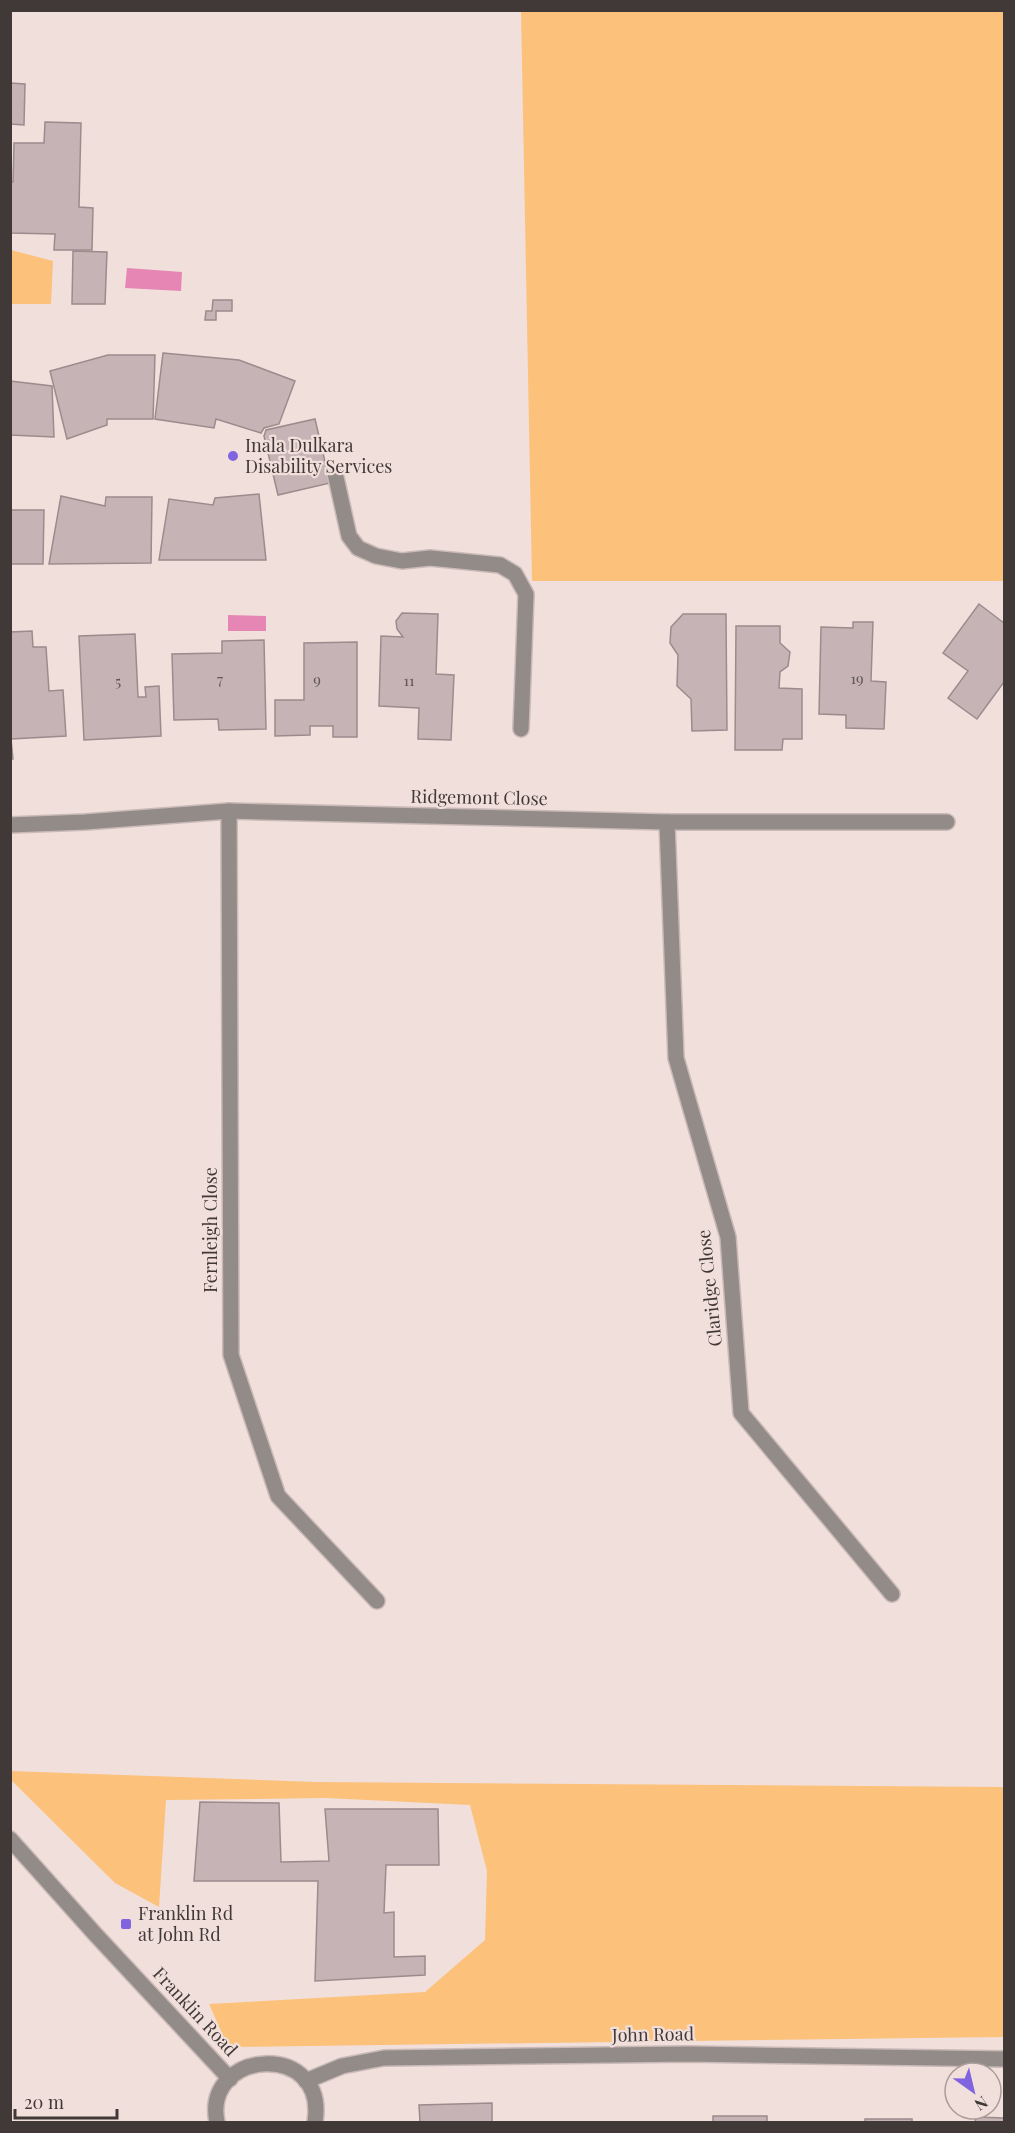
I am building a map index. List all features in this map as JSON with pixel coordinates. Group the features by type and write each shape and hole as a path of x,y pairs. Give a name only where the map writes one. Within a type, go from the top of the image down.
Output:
{"street":[{"path":"335,473 349,536 358,548 376,556 402,561 430,558 500,565 515,574 526,594 521,729"},
{"name":"Ridgemont Close","path":"10,825 229,811 667,822 946,822"},
{"name":"Fernleigh Close","path":"229,811 231,1355 278,1496 377,1601"},
{"name":"Claridge Close","path":"667,822 676,1058 728,1237 741,1413 892,1594"},
{"name":"Franklin Road","path":"10,1839 95,1935 230,2079"},
{"name":"John Road","path":"306,2081 342,2066 384,2058 689,2054 1005,2059"},
{"path":"217,2122 217,2104 230,2079 244,2068 260,2063 277,2064 293,2070 306,2081 314,2095 317,2112 315,2122"}],"shaded area":[{"path":"521,11 1004,11 1004,581 532,581"},
{"path":"11,250 53,261 51,304 11,304"},
{"path":"127,268 182,272 181,291 125,288"},
{"path":"228,615 266,616 266,631 228,631"},
{"path":"10,1771 316,1782 1004,1787 1004,2037 228,2047 209,2004 425,1992 485,1940 487,1871 470,1805 326,1798 166,1800 159,1907 115,1883 11,1780"}],"building":[{"path":"10,83 25,84 24,125 10,124"},
{"path":"45,122 81,123 79,207 93,208 92,250 54,250 55,234 10,233 10,182 13,182 14,143 44,143"},
{"path":"73,251 107,252 105,304 72,304"},
{"path":"213,300 232,300 232,311 216,311 216,320 205,320 206,311 212,311"},
{"path":"163,353 239,360 295,381 279,424 264,428 261,433 216,419 214,428 155,419"},
{"path":"108,355 155,355 153,419 107,419 107,425 67,439 50,371"},
{"path":"10,381 52,386 54,437 10,435"},
{"path":"315,419 330,483 278,495 264,436 266,430"},
{"path":"259,494 266,560 159,560 169,499 213,505 215,498"},
{"path":"61,496 105,506 106,497 152,497 151,563 49,564"},
{"path":"10,510 44,510 43,564 10,564"},
{"path":"979,604 1004,623 1004,682 977,719 948,698 968,671 943,653"},
{"path":"402,613 438,614 436,674 454,675 451,740 418,739 419,708 379,706 381,636 403,637 397,629 396,621"},
{"path":"683,614 726,614 727,730 692,731 691,699 677,686 678,655 670,643 671,627"},
{"path":"853,622 873,622 871,681 886,682 884,729 846,728 846,715 819,714 821,627 853,628"},
{"path":"736,626 780,626 780,643 790,652 788,666 780,672 779,688 802,689 802,739 783,739 782,750 735,750"},
{"path":"32,631 33,647 46,647 49,691 63,690 66,736 11,739 13,759 10,759 10,632"},
{"path":"135,634 138,697 146,697 145,687 159,686 161,736 84,740 79,636"},
{"path":"264,640 266,729 219,730 218,719 174,720 172,654 222,653 222,641"},
{"path":"357,642 357,737 333,737 333,726 310,726 310,735 275,736 275,700 304,700 304,643"},
{"path":"200,1802 279,1803 281,1862 329,1861 325,1809 438,1809 439,1865 386,1865 384,1913 394,1912 394,1957 425,1956 425,1975 315,1981 318,1881 194,1881"},
{"path":"492,2103 492,2122 420,2122 419,2105"},
{"path":"713,2116 767,2116 767,2122 713,2122"},
{"path":"1004,2118 1004,2122 975,2122 1003,2121"},
{"path":"865,2119 912,2119 912,2122 865,2122"}],"place":[{"name":"Inala Dulkara Disability Services","path":"233,456"},
{"name":"Franklin Rd at John Rd","path":"126,1924"}]}
